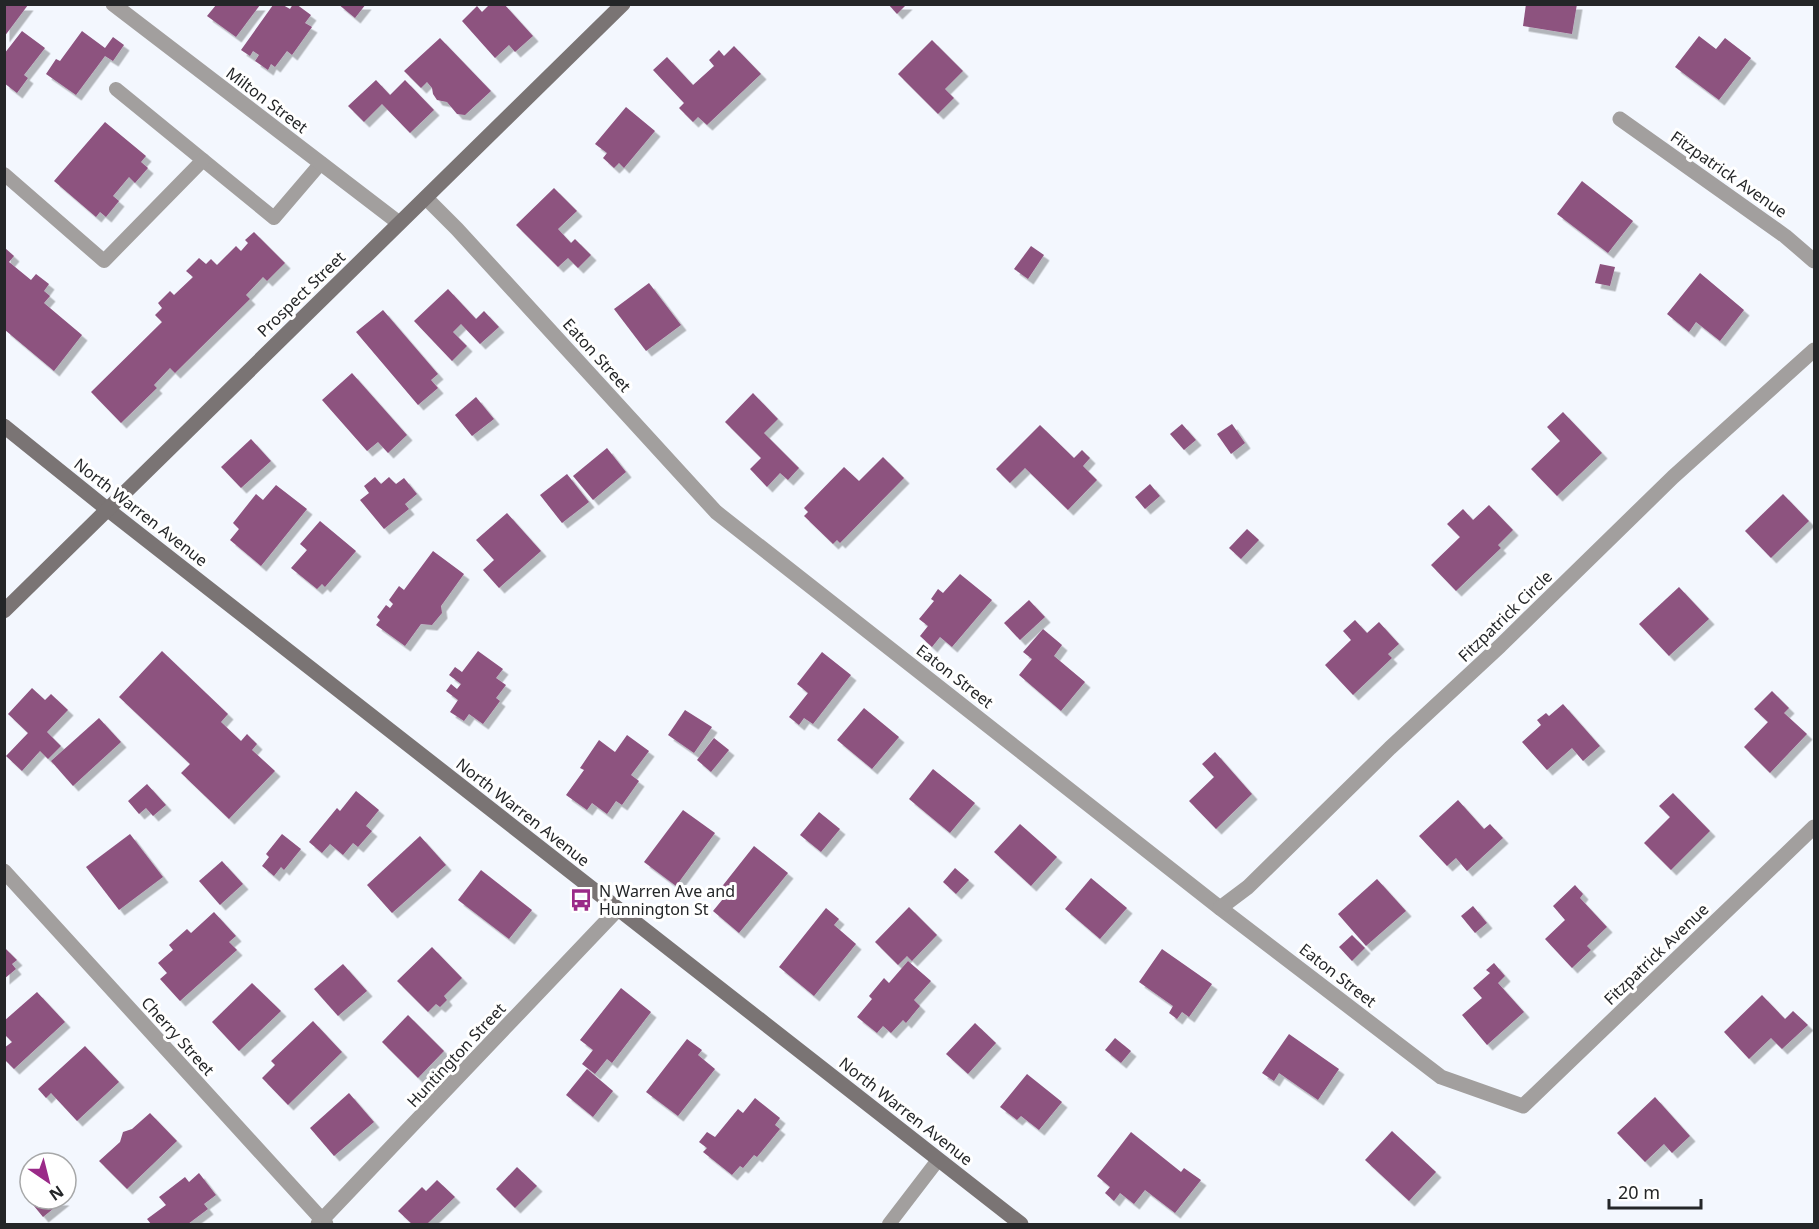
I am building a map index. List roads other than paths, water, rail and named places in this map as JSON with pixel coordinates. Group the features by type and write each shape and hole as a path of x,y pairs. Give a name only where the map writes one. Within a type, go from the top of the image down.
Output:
{"street":[{"name":"Milton Street","path":"113,4 399,224"},
{"name":"Prospect Street","path":"4,611 623,4"},
{"name":"Fitzpatrick Avenue","path":"1620,118 1785,236 1815,261"},
{"name":"Eaton Street","path":"426,198 716,512 1220,908 1441,1077 1523,1106"},
{"name":"Fitzpatrick Circle","path":"1220,908 1248,887 1390,748 1494,653 1674,477 1815,350"},
{"name":"North Warren Avenue","path":"4,426 1021,1224"},
{"name":"Fitzpatrick Avenue","path":"1523,1106 1815,827"},
{"name":"Cherry Street","path":"4,871 322,1223"},
{"name":"Huntington Street","path":"322,1223 618,909"}],"lane":[{"path":"116,89 274,218 321,163"},
{"path":"4,174 104,261 203,160"},
{"path":"889,1224 938,1160"}],"place":[{"name":"N Warren Ave and Hunnington St","path":"581,900"}]}
